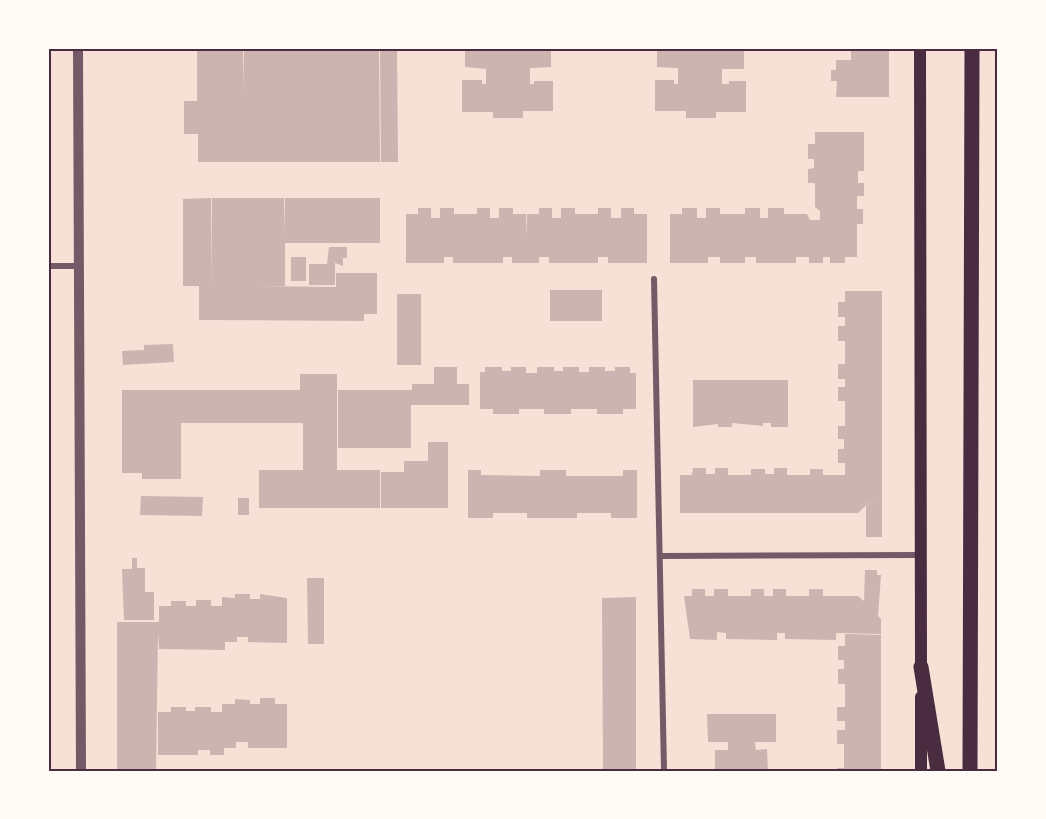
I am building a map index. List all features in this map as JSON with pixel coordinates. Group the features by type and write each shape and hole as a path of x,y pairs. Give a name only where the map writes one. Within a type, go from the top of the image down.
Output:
{"main road":[{"path":"920,48 921,771"},
{"path":"970,771 972,48"},
{"path":"921,667 938,771"}],"street":[{"path":"78,48 81,771"},
{"path":"48,266 79,266"},
{"path":"654,279 664,771"},
{"path":"660,556 920,555"}],"building":[{"path":"197,48 243,48 244,91 244,48 379,48 380,162 198,162 198,134 184,134 184,101 197,101"},
{"path":"380,48 397,48 398,162 381,162"},
{"path":"465,48 551,48 551,67 530,68 530,84 534,84 534,81 553,81 553,111 523,111 523,118 493,118 493,112 462,112 462,80 482,80 482,84 486,84 486,69 465,67"},
{"path":"657,48 744,48 744,69 722,69 722,84 729,84 729,81 746,81 746,112 716,112 716,118 686,118 686,111 655,111 655,80 674,80 674,84 678,84 678,68 657,67"},
{"path":"851,48 889,48 889,97 836,97 837,81 831,81 831,70 836,70 836,60 851,60"},
{"path":"815,132 864,132 864,171 858,171 858,183 864,183 864,196 857,196 857,209 863,209 863,224 857,224 857,257 845,257 845,263 830,263 830,257 823,257 823,263 809,263 809,257 796,257 796,263 756,263 756,257 745,257 745,263 720,263 720,257 708,257 708,263 670,263 670,214 682,214 682,208 697,208 697,218 706,218 706,208 720,208 720,214 745,214 745,208 760,208 760,218 768,218 768,208 784,208 784,214 807,214 810,220 820,220 820,211 815,207 815,183 808,183 808,169 814,168 814,159 808,159 808,144 815,144"},
{"path":"211,198 211,287 212,198 284,198 285,236 285,198 380,198 380,243 285,243 285,286 250,286 336,287 336,273 377,273 377,314 364,314 364,321 199,320 199,286 183,286 183,199"},
{"path":"418,208 431,208 431,218 440,218 440,208 454,208 454,214 477,214 477,208 490,208 490,218 499,218 499,208 513,208 513,214 526,214 527,238 527,214 539,214 539,208 552,208 552,218 561,218 561,208 575,208 575,214 598,214 598,208 611,208 611,218 621,218 621,208 634,208 634,214 647,214 647,263 608,263 608,257 598,257 598,263 549,263 549,257 539,257 539,263 512,263 512,257 503,257 503,263 453,263 453,257 444,257 444,263 406,263 406,214 418,214"},
{"path":"329,247 347,247 347,258 343,258 343,266 335,263 335,285 309,285 309,264 327,264"},
{"path":"291,257 306,257 306,281 291,281"},
{"path":"550,290 602,290 602,321 550,321"},
{"path":"845,291 882,291 882,537 866,537 866,506 875,497 858,513 680,513 680,475 692,475 693,468 706,468 706,474 715,474 715,468 728,468 728,475 751,475 751,469 765,469 765,474 774,474 774,468 787,468 787,475 810,475 810,469 823,469 823,475 845,475 845,463 838,463 838,449 844,449 844,439 838,439 838,426 845,426 845,401 838,401 838,387 845,387 845,379 838,379 838,364 845,364 845,341 838,341 838,326 845,326 845,317 838,317 838,302 845,302"},
{"path":"397,294 421,294 421,365 397,365"},
{"path":"173,344 174,362 123,365 122,351 144,350 144,345"},
{"path":"434,367 457,367 457,384 469,384 469,405 411,405 411,448 338,448 338,390 412,390 412,384 434,384"},
{"path":"485,367 502,367 502,371 511,371 511,367 526,367 526,373 537,373 537,367 554,367 554,371 563,371 563,367 579,367 579,372 589,372 589,367 605,367 605,371 615,371 615,367 630,367 630,373 636,373 636,409 623,409 623,414 597,414 597,409 571,409 571,414 544,414 544,409 519,409 519,414 493,414 493,409 480,409 480,372 485,372"},
{"path":"300,374 337,374 337,470 380,470 380,508 259,508 259,470 303,470 303,423 181,423 181,479 142,479 142,473 122,473 122,390 300,390"},
{"path":"693,380 788,380 788,427 771,427 771,423 763,423 763,426 732,423 732,427 718,427 718,424 693,427"},
{"path":"428,442 448,442 448,508 381,508 381,472 404,472 404,461 428,461"},
{"path":"468,470 481,470 481,475 540,476 540,470 566,470 566,476 623,476 623,470 637,470 637,518 611,518 611,513 577,513 577,518 527,518 527,513 493,513 493,518 468,518"},
{"path":"141,496 203,497 202,516 140,515"},
{"path":"238,498 249,498 249,515 238,515"},
{"path":"132,558 137,558 137,568 145,568 145,592 154,592 154,620 124,620 122,569 132,569"},
{"path":"865,570 877,570 877,575 881,575 878,616 881,619 881,634 836,633 836,640 785,639 785,633 777,633 777,640 726,639 726,633 717,632 717,640 690,639 684,596 692,596 692,589 705,589 705,596 714,596 714,589 728,589 728,596 751,596 751,589 764,589 764,596 773,596 773,589 786,589 786,596 809,596 809,589 823,589 823,596 858,596 864,601"},
{"path":"307,578 324,578 324,644 308,644"},
{"path":"235,594 250,594 250,599 260,599 260,594 287,598 287,643 248,642 248,637 237,637 237,642 225,642 225,650 159,649 158,631 156,771 117,771 117,622 159,622 159,606 171,606 171,601 186,601 186,606 196,606 196,600 211,600 211,606 222,606 222,597 235,598"},
{"path":"636,597 636,771 603,771 602,598"},
{"path":"845,634 881,635 881,771 837,771 837,768 844,768 844,744 837,744 837,730 845,730 845,721 837,721 837,707 845,707 845,684 838,684 838,669 844,669 844,660 838,660 838,646 845,646"},
{"path":"260,698 275,698 275,704 287,704 287,748 248,748 248,742 236,742 236,748 224,748 224,755 210,755 210,750 198,750 198,755 158,755 158,712 171,712 171,707 186,707 186,711 195,711 195,707 211,707 211,712 222,712 222,704 235,704 235,699 250,700 250,704 260,704"},
{"path":"707,714 776,714 776,742 755,742 756,750 767,749 768,771 715,771 715,750 728,750 728,742 708,742"}]}
